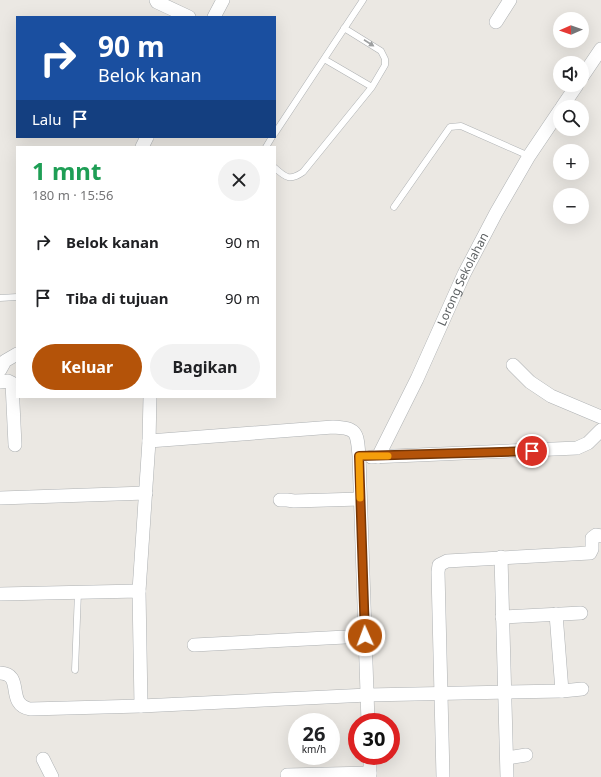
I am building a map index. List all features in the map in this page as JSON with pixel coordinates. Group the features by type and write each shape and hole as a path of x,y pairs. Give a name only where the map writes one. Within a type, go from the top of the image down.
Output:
{"street":[{"path":"156,0 157,2 187,16"},
{"path":"215,16 223,0"},
{"path":"496,22 510,0"},
{"path":"589,67 601,49"},
{"name":"Lorong Sekolahan","path":"378,456 417,379 464,274 496,213 529,156 553,120"},
{"path":"0,370 5,361 16,355"},
{"path":"513,365 530,382 551,396 601,417"},
{"path":"0,382 8,381 12,383 14,445"},
{"path":"141,706 139,591 150,441 150,398"},
{"path":"150,441 333,427 345,427 351,429 355,434 358,444 359,456 368,713"},
{"path":"359,456 577,448 588,443 601,430"},
{"path":"0,498 146,493"},
{"path":"280,500 360,499"},
{"path":"443,777 438,572 440,565 447,561 590,553 592,549 592,538 596,535 601,536"},
{"path":"501,557 507,777"},
{"path":"0,594 139,591"},
{"path":"502,617 581,613"},
{"path":"556,614 562,691"},
{"path":"194,645 365,636"},
{"path":"0,673 10,676 13,681 16,698 19,703 24,708 30,709 141,706 368,696 562,691 582,689"},
{"path":"507,758 526,755"},
{"path":"42,759 52,777"},
{"path":"287,775 370,775"}],"lane":[{"path":"276,131 363,0"},
{"path":"276,169 284,177 291,178 297,177 303,172 372,87 385,65 384,55 381,51 344,28"},
{"path":"324,59 372,87"},
{"path":"394,207 450,128 461,126 529,156"},
{"path":"0,298 16,297"},
{"path":"75,670 78,592"}],"slow traffic":[{"path":"360,498 359,456 388,456"}],"route":[{"path":"365,636 359,456 532,451"}]}
